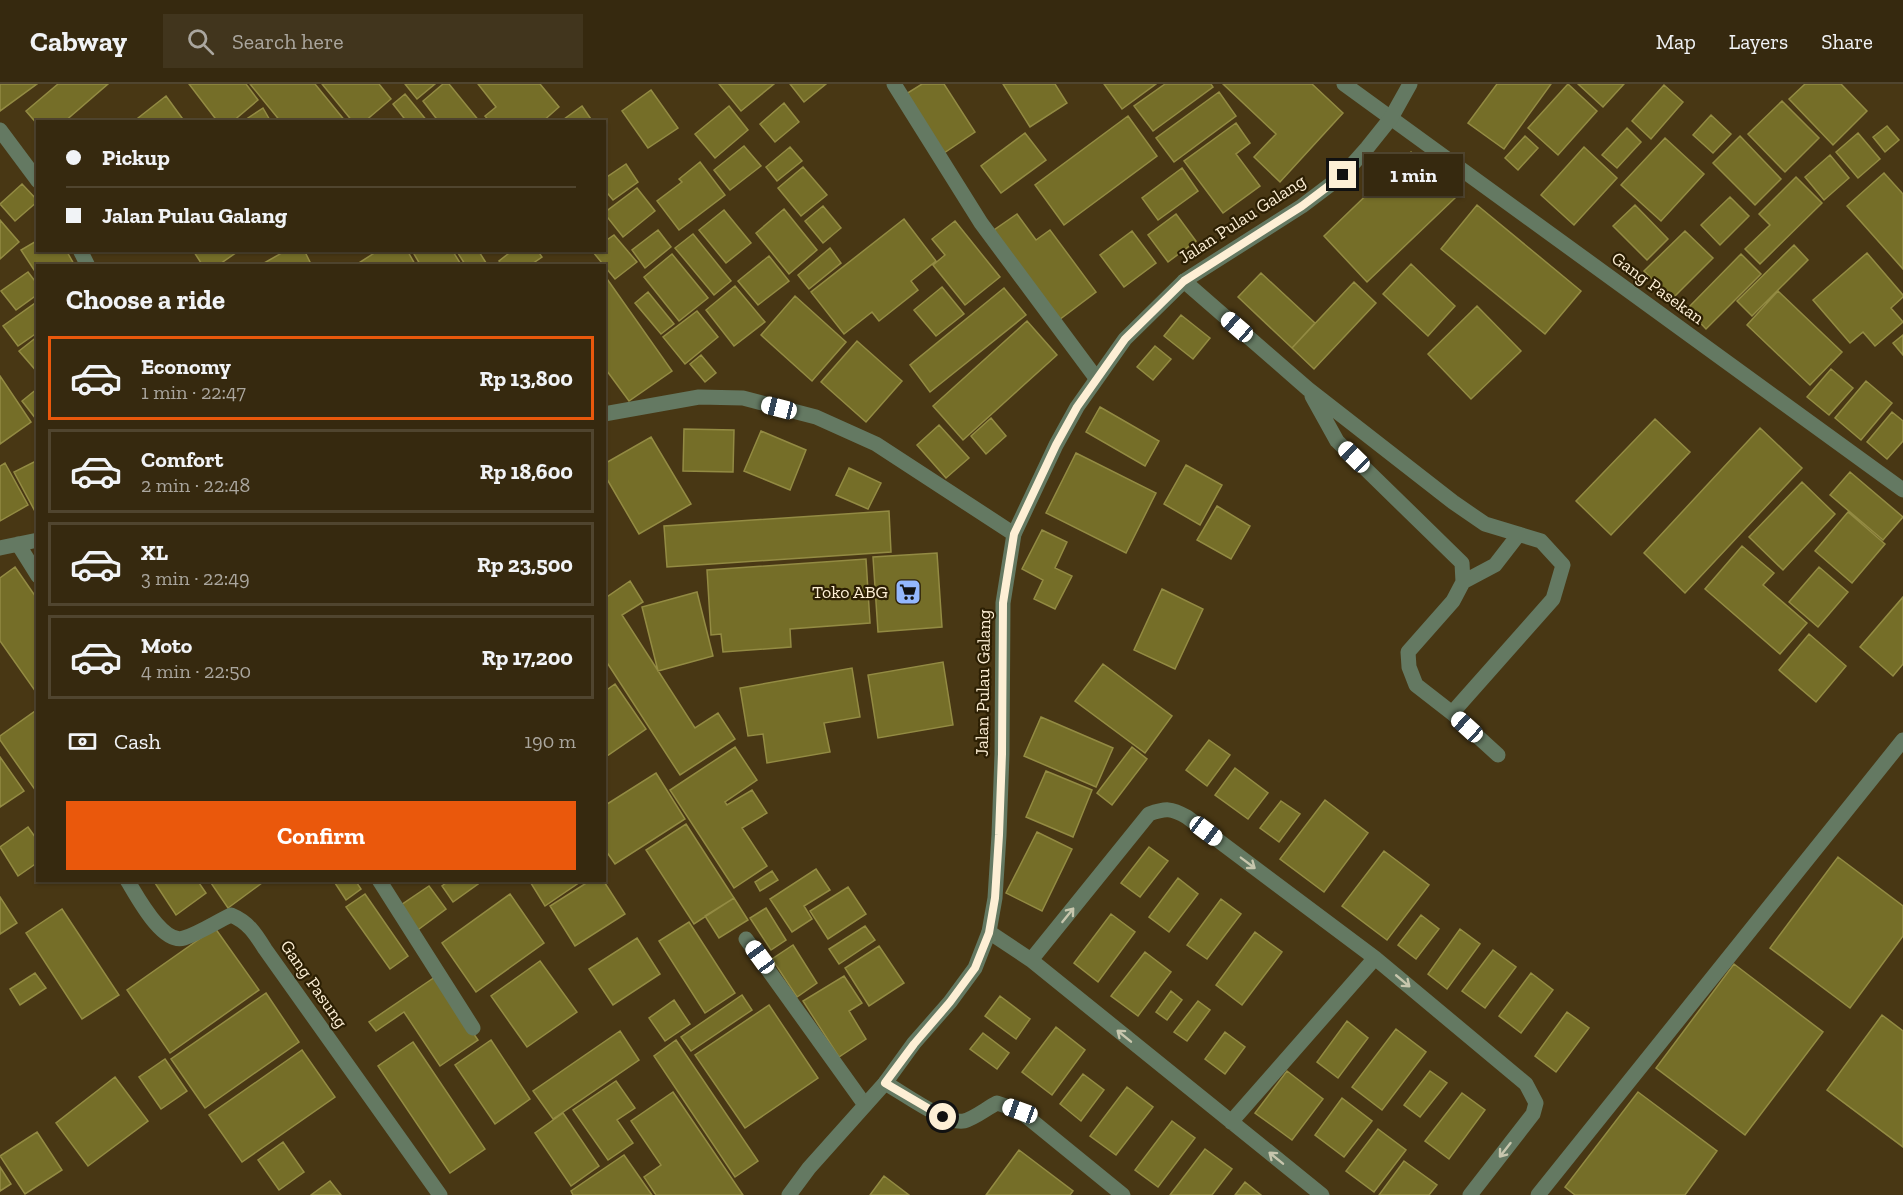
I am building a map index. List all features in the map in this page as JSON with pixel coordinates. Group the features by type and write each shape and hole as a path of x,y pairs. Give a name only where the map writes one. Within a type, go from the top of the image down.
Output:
{"street":[{"path":"894,84 981,223 1096,378"},
{"name":"Gang Pasekan","path":"1344,84 1903,490"},
{"name":"Jalan Pulau Galang","path":"789,1195 809,1168 885,1083 950,1002 975,968 989,933 995,898 999,835 1003,603 1014,534 1056,445 1077,407 1125,339 1184,281 1302,206 1343,175 1391,118 1410,84"},
{"path":"0,130 36,178"},
{"path":"1184,281 1308,389 1461,508 1485,524 1541,541 1563,565 1553,599 1452,713"},
{"path":"1308,389 1337,441 1462,563 1463,582 1453,601 1408,652 1409,667 1416,685 1452,713 1498,755"},
{"path":"606,414 699,397 743,398 816,417 876,444 1014,534"},
{"path":"1463,582 1495,565 1519,534"},
{"path":"0,549 36,540"},
{"path":"18,544 36,573"},
{"path":"1538,1195 1903,740"},
{"path":"1031,960 1149,814 1165,809 1176,811 1375,958 1526,1084 1536,1103 1533,1114 1470,1195"},
{"name":"Gang Pasung","path":"128,882 159,929 172,938 182,939 231,915 243,920 252,928 440,1195"},
{"path":"380,882 473,1028"},
{"path":"989,933 1031,960 1322,1195"},
{"path":"746,939 865,1105"},
{"path":"1231,1122 1375,958"},
{"path":"885,1083 943,1117 957,1121 965,1121 997,1103 1020,1111 1123,1195"}],"building":[{"path":"0,84 37,84 0,111"},
{"path":"58,84 108,84 66,120 36,120 36,123 26,111"},
{"path":"189,84 246,84 258,100 234,120 216,120"},
{"path":"250,84 315,84 344,120 279,120"},
{"path":"322,84 379,84 391,99 366,120 351,120"},
{"path":"405,84 435,84 417,99"},
{"path":"443,84 449,84 478,120 437,120 423,101"},
{"path":"478,84 540,84 559,107 544,120 488,120 485,116 496,107"},
{"path":"719,84 774,84 741,111"},
{"path":"790,84 826,84 804,102"},
{"path":"922,84 944,84 975,132 944,153 906,94"},
{"path":"1003,84 1055,84 1067,103 1030,127"},
{"path":"1104,84 1156,84 1122,109"},
{"path":"1165,84 1211,84 1213,87 1153,131 1134,106"},
{"path":"1223,84 1312,84 1343,113 1280,182 1254,157 1276,134"},
{"path":"1497,84 1551,84 1504,149 1468,123"},
{"path":"1568,84 1597,111 1558,155 1528,128"},
{"path":"1578,84 1624,84 1603,107"},
{"path":"1805,84 1841,84 1867,111 1833,145 1789,99"},
{"path":"1664,85 1683,102 1651,139 1632,121"},
{"path":"651,90 678,128 648,148 622,111"},
{"path":"1219,92 1236,116 1174,162 1156,138"},
{"path":"405,94 426,120 405,120 393,104"},
{"path":"166,96 184,120 136,120"},
{"path":"1782,101 1819,138 1785,172 1748,134"},
{"path":"784,103 799,122 775,142 760,124"},
{"path":"582,106 592,120 563,120"},
{"path":"729,106 748,130 715,158 695,134"},
{"path":"263,108 270,120 245,120"},
{"path":"1711,115 1731,134 1713,153 1693,135"},
{"path":"1128,116 1157,156 1064,225 1035,185"},
{"path":"1236,123 1250,143 1236,154 1260,186 1223,213 1184,161"},
{"path":"1887,126 1899,140 1885,152 1873,137"},
{"path":"1627,128 1641,142 1617,168 1602,155"},
{"path":"1025,133 1046,160 1001,193 981,166"},
{"path":"1858,133 1880,159 1858,178 1836,152"},
{"path":"1525,136 1538,148 1518,170 1505,158"},
{"path":"1740,136 1781,179 1755,205 1713,163"},
{"path":"1665,138 1704,174 1661,221 1621,185"},
{"path":"744,146 761,166 730,190 714,170"},
{"path":"790,147 802,161 777,181 766,167"},
{"path":"1584,147 1617,178 1574,225 1541,195"},
{"path":"1411,152 1455,198 1367,282 1324,236"},
{"path":"1830,155 1849,178 1824,200 1805,177"},
{"path":"700,162 725,195 679,230 657,201 682,182 679,179"},
{"path":"626,164 638,182 613,200 606,191 606,178"},
{"path":"803,167 827,195 801,216 778,188"},
{"path":"1182,168 1198,191 1158,220 1142,198"},
{"path":"1884,173 1903,194 1903,269 1847,206"},
{"path":"1796,177 1822,203 1760,264 1745,249 1770,225 1759,214"},
{"path":"22,184 36,199 36,203 15,221 0,204"},
{"path":"637,188 655,211 623,237 606,216 606,211"},
{"path":"1730,197 1749,216 1720,245 1701,225"},
{"path":"1477,205 1581,291 1545,334 1441,249"},
{"path":"1635,205 1668,239 1647,260 1613,226"},
{"path":"823,206 841,228 823,243 805,221"},
{"path":"784,209 817,250 789,274 756,233"},
{"path":"724,210 751,243 726,263 699,230"},
{"path":"1017,214 1036,240 1050,230 1096,292 1059,320 994,230"},
{"path":"1176,214 1196,241 1168,262 1148,235"},
{"path":"904,219 936,261 911,281 918,290 879,321 872,312 844,334 811,292"},
{"path":"0,220 19,242 0,259"},
{"path":"955,221 1000,277 965,305 933,265 945,255 932,239"},
{"path":"658,230 671,247 645,268 632,250"},
{"path":"1132,231 1156,263 1124,287 1100,255"},
{"path":"1685,231 1713,258 1672,299 1644,271"},
{"path":"693,234 731,281 714,295 675,248"},
{"path":"614,235 637,262 615,279 606,268 606,264 603,264 593,252 606,252 606,241"},
{"path":"36,241 36,252 67,252 74,264 36,264 36,273 21,250"},
{"path":"1794,245 1808,260 1752,316 1737,301"},
{"path":"830,248 841,263 809,289 798,275"},
{"path":"194,252 237,252 220,264 202,264"},
{"path":"283,252 305,252 311,264 265,264"},
{"path":"376,252 408,252 415,264 357,264"},
{"path":"416,252 453,252 461,264 420,264 414,254"},
{"path":"457,252 479,252 487,264 465,264"},
{"path":"510,252 538,252 542,257 532,264 501,264 499,261"},
{"path":"1867,253 1903,295 1891,308 1903,322 1875,346 1863,332 1850,343 1813,300"},
{"path":"672,254 708,298 679,321 644,277"},
{"path":"1741,254 1761,274 1706,329 1687,309"},
{"path":"769,256 789,281 758,305 738,281"},
{"path":"1411,264 1455,306 1428,336 1383,294"},
{"path":"28,272 36,282 36,295 16,310 1,291"},
{"path":"1261,273 1315,323 1292,348 1238,297"},
{"path":"606,277 672,371 629,401 606,370"},
{"path":"1354,282 1376,303 1314,369 1292,348"},
{"path":"735,286 765,322 734,346 706,310"},
{"path":"942,287 964,314 936,336 914,310"},
{"path":"1004,288 1026,315 930,392 910,365"},
{"path":"1778,291 1842,352 1810,385 1747,325"},
{"path":"648,292 674,324 661,334 635,303"},
{"path":"795,296 846,342 812,381 761,335"},
{"path":"36,302 36,333 18,346 3,326"},
{"path":"1477,306 1521,351 1471,399 1428,354"},
{"path":"697,311 718,337 685,364 663,337"},
{"path":"1181,315 1210,338 1193,359 1164,336"},
{"path":"1027,321 1057,355 963,440 933,406"},
{"path":"1903,335 1903,355 1893,343"},
{"path":"36,338 36,371 19,351"},
{"path":"857,341 902,381 866,422 821,382"},
{"path":"1155,346 1171,359 1153,380 1137,367"},
{"path":"701,355 716,373 705,382 690,364"},
{"path":"1831,369 1853,388 1829,415 1807,397"},
{"path":"0,376 31,422 0,444"},
{"path":"1866,381 1892,403 1861,440 1835,418"},
{"path":"36,390 36,419 22,401"},
{"path":"1100,407 1159,441 1145,466 1086,432"},
{"path":"1892,412 1903,421 1903,441 1887,459 1867,442"},
{"path":"991,418 1006,436 986,454 971,436"},
{"path":"1655,419 1690,452 1611,535 1576,501"},
{"path":"939,425 969,458 946,478 917,445"},
{"path":"1760,428 1802,468 1685,593 1644,553"},
{"path":"684,429 734,430 733,472 683,471"},
{"path":"761,431 806,450 790,490 744,471"},
{"path":"651,437 691,504 639,534 606,477 606,463"},
{"path":"1076,453 1156,493 1126,553 1046,513"},
{"path":"36,461 36,513 14,472"},
{"path":"5,463 28,505 0,521 0,466"},
{"path":"1186,465 1222,485 1200,525 1164,504"},
{"path":"849,468 881,483 868,509 836,495"},
{"path":"1850,472 1903,517 1883,540 1830,495"},
{"path":"1802,482 1835,514 1783,570 1749,537"},
{"path":"1217,506 1250,526 1231,559 1197,540"},
{"path":"889,511 891,552 667,567 664,526"},
{"path":"1848,512 1885,544 1852,583 1815,551"},
{"path":"1042,530 1067,542 1055,568 1072,576 1055,609 1034,599 1043,580 1022,569"},
{"path":"1742,546 1774,573 1763,585 1807,623 1780,654 1705,589"},
{"name":"Toko ABG","path":"937,553 942,627 878,632 873,557"},
{"path":"866,559 870,623 790,629 791,647 723,652 721,634 711,635 707,570"},
{"path":"15,567 36,597 36,692 0,641 0,578"},
{"path":"1819,567 1848,592 1818,627 1789,602"},
{"path":"630,581 643,602 622,615 695,728 718,713 735,739 680,775 606,661 606,598"},
{"path":"1162,589 1203,609 1175,669 1134,650"},
{"path":"697,592 713,656 658,671 642,607"},
{"path":"1903,597 1903,664 1893,676 1860,647"},
{"path":"1809,634 1846,666 1816,702 1779,670"},
{"path":"943,662 953,725 878,738 868,675"},
{"path":"1103,664 1172,716 1145,753 1075,701"},
{"path":"852,668 860,717 824,723 830,752 767,763 763,734 748,736 740,688"},
{"path":"615,684 646,729 606,757 606,691"},
{"path":"36,710 36,791 0,740 0,736"},
{"path":"1041,717 1113,748 1096,787 1024,756"},
{"path":"1209,740 1230,755 1207,786 1186,770"},
{"path":"735,747 757,780 725,802 727,805 752,790 767,813 742,828 767,866 734,888 670,790"},
{"path":"1132,747 1147,759 1112,805 1097,793"},
{"path":"0,757 24,791 0,807"},
{"path":"1235,768 1268,793 1248,819 1215,795"},
{"path":"1046,771 1092,790 1073,837 1026,817"},
{"path":"656,773 685,819 615,864 606,851 606,805"},
{"path":"1325,800 1368,833 1324,892 1280,859"},
{"path":"1281,801 1300,814 1279,842 1260,828"},
{"path":"686,824 734,898 694,924 646,850"},
{"path":"28,827 36,838 36,863 18,876 0,847"},
{"path":"1037,832 1072,849 1042,911 1006,893"},
{"path":"1149,847 1168,861 1140,897 1121,883"},
{"path":"1384,851 1429,885 1387,940 1342,906"},
{"path":"1838,857 1903,906 1903,936 1850,1008 1770,948"},
{"path":"816,869 830,890 804,906 812,919 792,932 770,899"},
{"path":"772,871 778,880 760,891 755,882"},
{"path":"1178,878 1198,894 1169,932 1149,917"},
{"path":"154,882 198,882 206,893 176,915"},
{"path":"210,882 263,882 228,908"},
{"path":"334,882 356,882 361,889 346,900"},
{"path":"447,882 476,882 478,884 453,902 442,886"},
{"path":"530,882 580,882 545,906"},
{"path":"588,882 604,882 625,914 575,946 550,906"},
{"path":"429,886 446,909 415,932 398,907"},
{"path":"848,887 866,914 828,939 810,911"},
{"path":"365,894 408,956 390,969 346,907"},
{"path":"510,894 544,943 476,992 442,943"},
{"path":"0,897 17,923 0,934"},
{"path":"734,898 748,920 719,938 705,916"},
{"path":"1221,899 1241,914 1207,959 1187,945"},
{"path":"766,908 786,940 771,950 750,918"},
{"path":"62,909 119,995 82,1019 26,933"},
{"path":"1111,914 1135,932 1098,982 1074,963"},
{"path":"1421,915 1439,929 1416,959 1398,945"},
{"path":"689,922 735,993 705,1013 659,941"},
{"path":"865,926 875,940 839,964 829,949"},
{"path":"215,928 259,990 170,1053 127,990"},
{"path":"1460,929 1480,944 1447,989 1428,974"},
{"path":"1255,932 1282,952 1242,1005 1216,985"},
{"path":"637,938 660,974 613,1005 589,969"},
{"path":"793,945 817,983 797,997 772,959"},
{"path":"879,946 904,983 869,1006 845,968"},
{"path":"1493,950 1516,967 1485,1008 1462,991"},
{"path":"1145,952 1171,972 1138,1016 1111,996"},
{"path":"540,961 577,1012 527,1047 491,996"},
{"path":"1734,964 1823,1032 1745,1135 1656,1068"},
{"path":"35,973 46,988 20,1005 10,989"},
{"path":"1531,973 1553,990 1521,1033 1499,1016"},
{"path":"844,976 862,1003 849,1011 866,1039 839,1057 803,1001"},
{"path":"435,977 478,1040 440,1066 404,1012 376,1031 369,1022"},
{"path":"1171,991 1182,1000 1167,1020 1156,1012"},
{"path":"266,993 299,1042 205,1108 171,1059"},
{"path":"742,995 752,1010 691,1051 681,1037"},
{"path":"1000,996 1030,1019 1016,1039 985,1016"},
{"path":"674,1000 690,1024 665,1041 649,1018"},
{"path":"1198,1001 1210,1010 1187,1041 1174,1032"},
{"path":"769,1005 818,1078 745,1128 695,1055"},
{"path":"1567,1012 1589,1028 1556,1072 1535,1056"},
{"path":"1882,1015 1903,1031 1903,1147 1827,1090"},
{"path":"1347,1021 1368,1038 1338,1078 1317,1062"},
{"path":"1056,1027 1085,1050 1052,1095 1022,1072"},
{"path":"1396,1029 1426,1052 1382,1110 1352,1087"},
{"path":"620,1031 639,1060 553,1119 533,1091"},
{"path":"1225,1032 1245,1047 1225,1074 1205,1059"},
{"path":"983,1033 1009,1053 997,1069 970,1049"},
{"path":"491,1040 530,1099 495,1124 455,1065"},
{"path":"676,1040 758,1161 735,1177 654,1056"},
{"path":"413,1042 485,1149 450,1173 378,1066"},
{"path":"302,1050 335,1097 242,1162 209,1115"},
{"path":"165,1059 187,1091 161,1109 139,1077"},
{"path":"1287,1071 1323,1099 1292,1140 1255,1113"},
{"path":"1430,1071 1447,1083 1420,1117 1404,1105"},
{"path":"1083,1074 1104,1090 1081,1121 1060,1104"},
{"path":"115,1077 148,1121 88,1166 56,1123"},
{"path":"616,1081 635,1108 617,1120 633,1143 608,1160 573,1110"},
{"path":"1127,1087 1153,1107 1116,1155 1090,1136"},
{"path":"673,1092 743,1195 656,1195 644,1177 661,1165 631,1121"},
{"path":"1638,1092 1717,1151 1685,1195 1575,1195 1565,1187"},
{"path":"1462,1093 1485,1110 1449,1159 1425,1141"},
{"path":"1342,1098 1372,1121 1344,1157 1315,1135"},
{"path":"563,1113 599,1166 571,1186 535,1133"},
{"path":"1172,1121 1195,1138 1158,1187 1135,1170"},
{"path":"1378,1129 1406,1150 1374,1192 1346,1171"},
{"path":"37,1132 62,1170 25,1194 0,1156"},
{"path":"283,1142 304,1172 279,1190 258,1160"},
{"path":"1205,1149 1232,1169 1212,1195 1170,1195"},
{"path":"1019,1150 1073,1191 1070,1195 986,1195"},
{"path":"624,1155 652,1195 573,1195 571,1191"},
{"path":"1404,1161 1437,1185 1429,1195 1379,1195"},
{"path":"0,1167 11,1184 0,1191"},
{"path":"884,1176 909,1195 870,1195"},
{"path":"330,1181 341,1195 311,1195"},
{"path":"1245,1182 1261,1195 1235,1195"}],"place":[{"name":"Toko ABG","path":"908,592"}],"route":[{"path":"943,1117 885,1083 975,968 989,933 995,898 999,835 1003,603 1014,534 1056,445 1077,407 1125,339 1184,281 1302,206 1343,175"}]}
